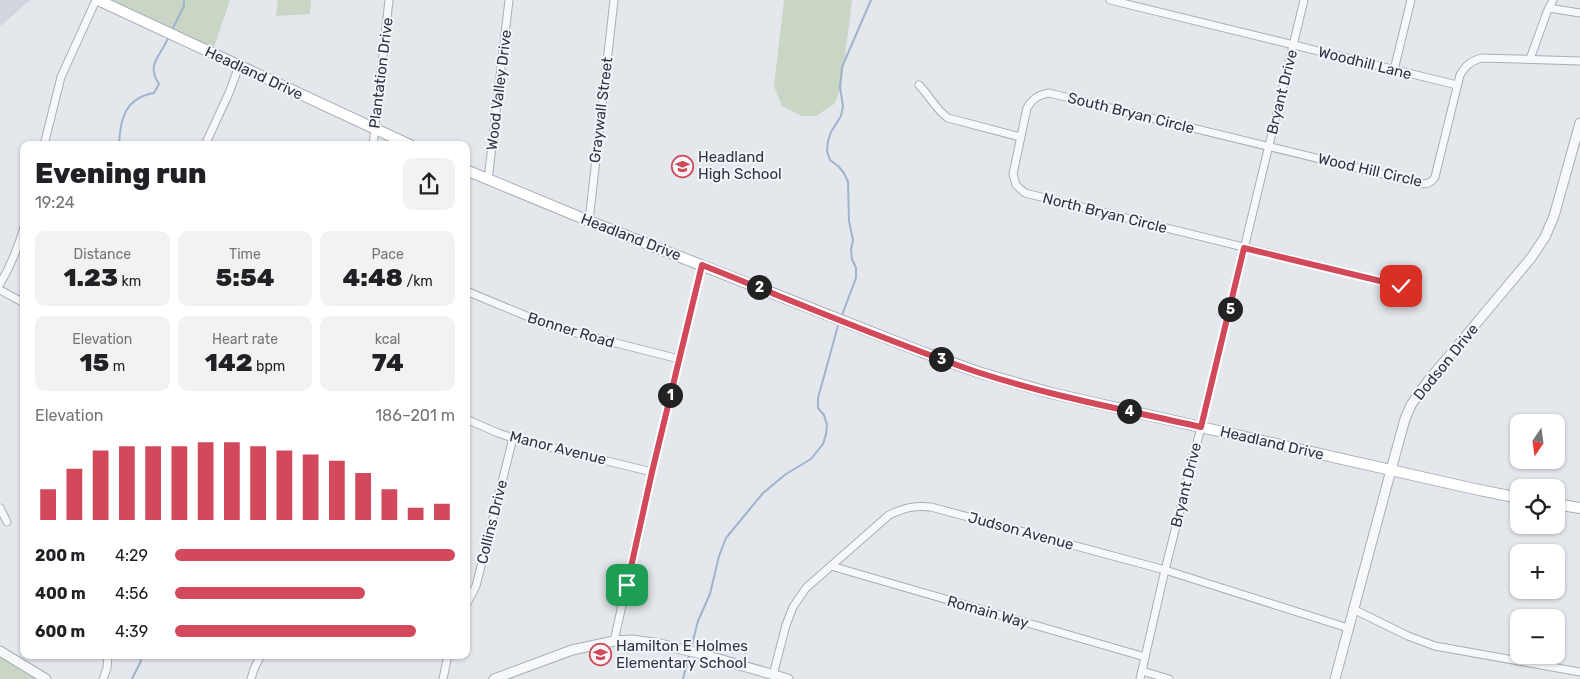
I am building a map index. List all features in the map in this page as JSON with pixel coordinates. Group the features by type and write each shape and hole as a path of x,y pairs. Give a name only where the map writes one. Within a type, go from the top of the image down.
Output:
{"main road":[{"name":"Headland Drive","path":"97,0 401,141"},
{"name":"Headland Drive","path":"470,172 922,352 978,372 1052,393 1510,496"},
{"path":"1565,506 1580,508"}],"street":[{"path":"45,141 61,77 97,0"},
{"name":"Plantation Drive","path":"374,141 390,0"},
{"name":"Wood Valley Drive","path":"488,180 509,0"},
{"name":"Graywall Street","path":"589,220 614,0"},
{"name":"Woodhill Lane","path":"1110,0 1457,85"},
{"name":"Bryant Drive","path":"1140,679 1304,0"},
{"path":"1394,70 1411,0"},
{"path":"1530,59 1553,0"},
{"path":"1549,8 1580,13"},
{"path":"1457,85 1465,67 1472,61 1482,58 1580,61"},
{"path":"207,141 229,94 239,66"},
{"path":"919,85 943,115 948,118 1020,137"},
{"name":"Wood Hill Circle","path":"1269,146 1428,184 1436,177 1457,85"},
{"name":"South Bryan Circle","path":"1020,137 1030,103 1038,95 1049,93 1269,146"},
{"name":"Dodson Drive","path":"1335,679 1406,419 1419,392 1532,258 1545,237 1554,216 1580,123"},
{"name":"North Bryan Circle","path":"1020,137 1013,174 1016,185 1025,193 1401,286"},
{"path":"0,284 12,263 20,243"},
{"path":"614,642 652,472 702,265"},
{"path":"0,290 20,302"},
{"name":"Bonner Road","path":"470,293 553,327 679,359"},
{"name":"Manor Avenue","path":"470,421 513,438 652,472"},
{"name":"Collins Drive","path":"470,598 476,586 513,438"},
{"name":"Judson Avenue","path":"773,675 786,625 793,608 806,588 889,515 902,508 919,506 932,507 1165,570 1348,628"},
{"path":"0,508 7,522"},
{"name":"Romain Way","path":"831,566 1145,657"},
{"path":"1353,609 1408,636 1435,646 1580,672"},
{"path":"494,679 572,650 632,640 698,653 788,679"},
{"path":"0,651 46,679"},
{"path":"103,679 108,659"},
{"path":"251,679 259,659"},
{"path":"443,679 447,659"},
{"path":"1142,671 1168,679"}],"shaded area":[{"path":"0,0 30,0 0,25"}],"green space":[{"path":"105,0 230,0 213,50"},
{"path":"278,0 311,0 310,14 276,16"},
{"path":"784,0 852,0 841,89 834,104 816,116 802,116 782,106 774,86"},
{"path":"0,654 43,679 0,679"}],"waterway":[{"path":"172,30 184,6 184,0"},
{"path":"842,315 856,278 856,268 851,250 853,240 849,221 848,182 844,173 830,160 827,151 831,132 841,116 843,106 840,87 842,67 871,0"},
{"path":"119,141 123,118 130,105 136,100 154,93 159,84 155,77 154,65 169,36"},
{"path":"691,648 698,621 710,594 719,556 726,538 763,493 786,474 811,459 823,444 827,425 824,415 818,408 818,398 839,322"},
{"path":"683,679 689,655"},
{"path":"132,679 140,659"}],"place":[{"name":"Headland High School","path":"682,166"},
{"name":"Hamilton E Holmes Elementary School","path":"600,655"}],"route":[{"path":"627,585 702,265 922,352 978,372 1052,393 1201,427 1244,248 1401,286"}]}
